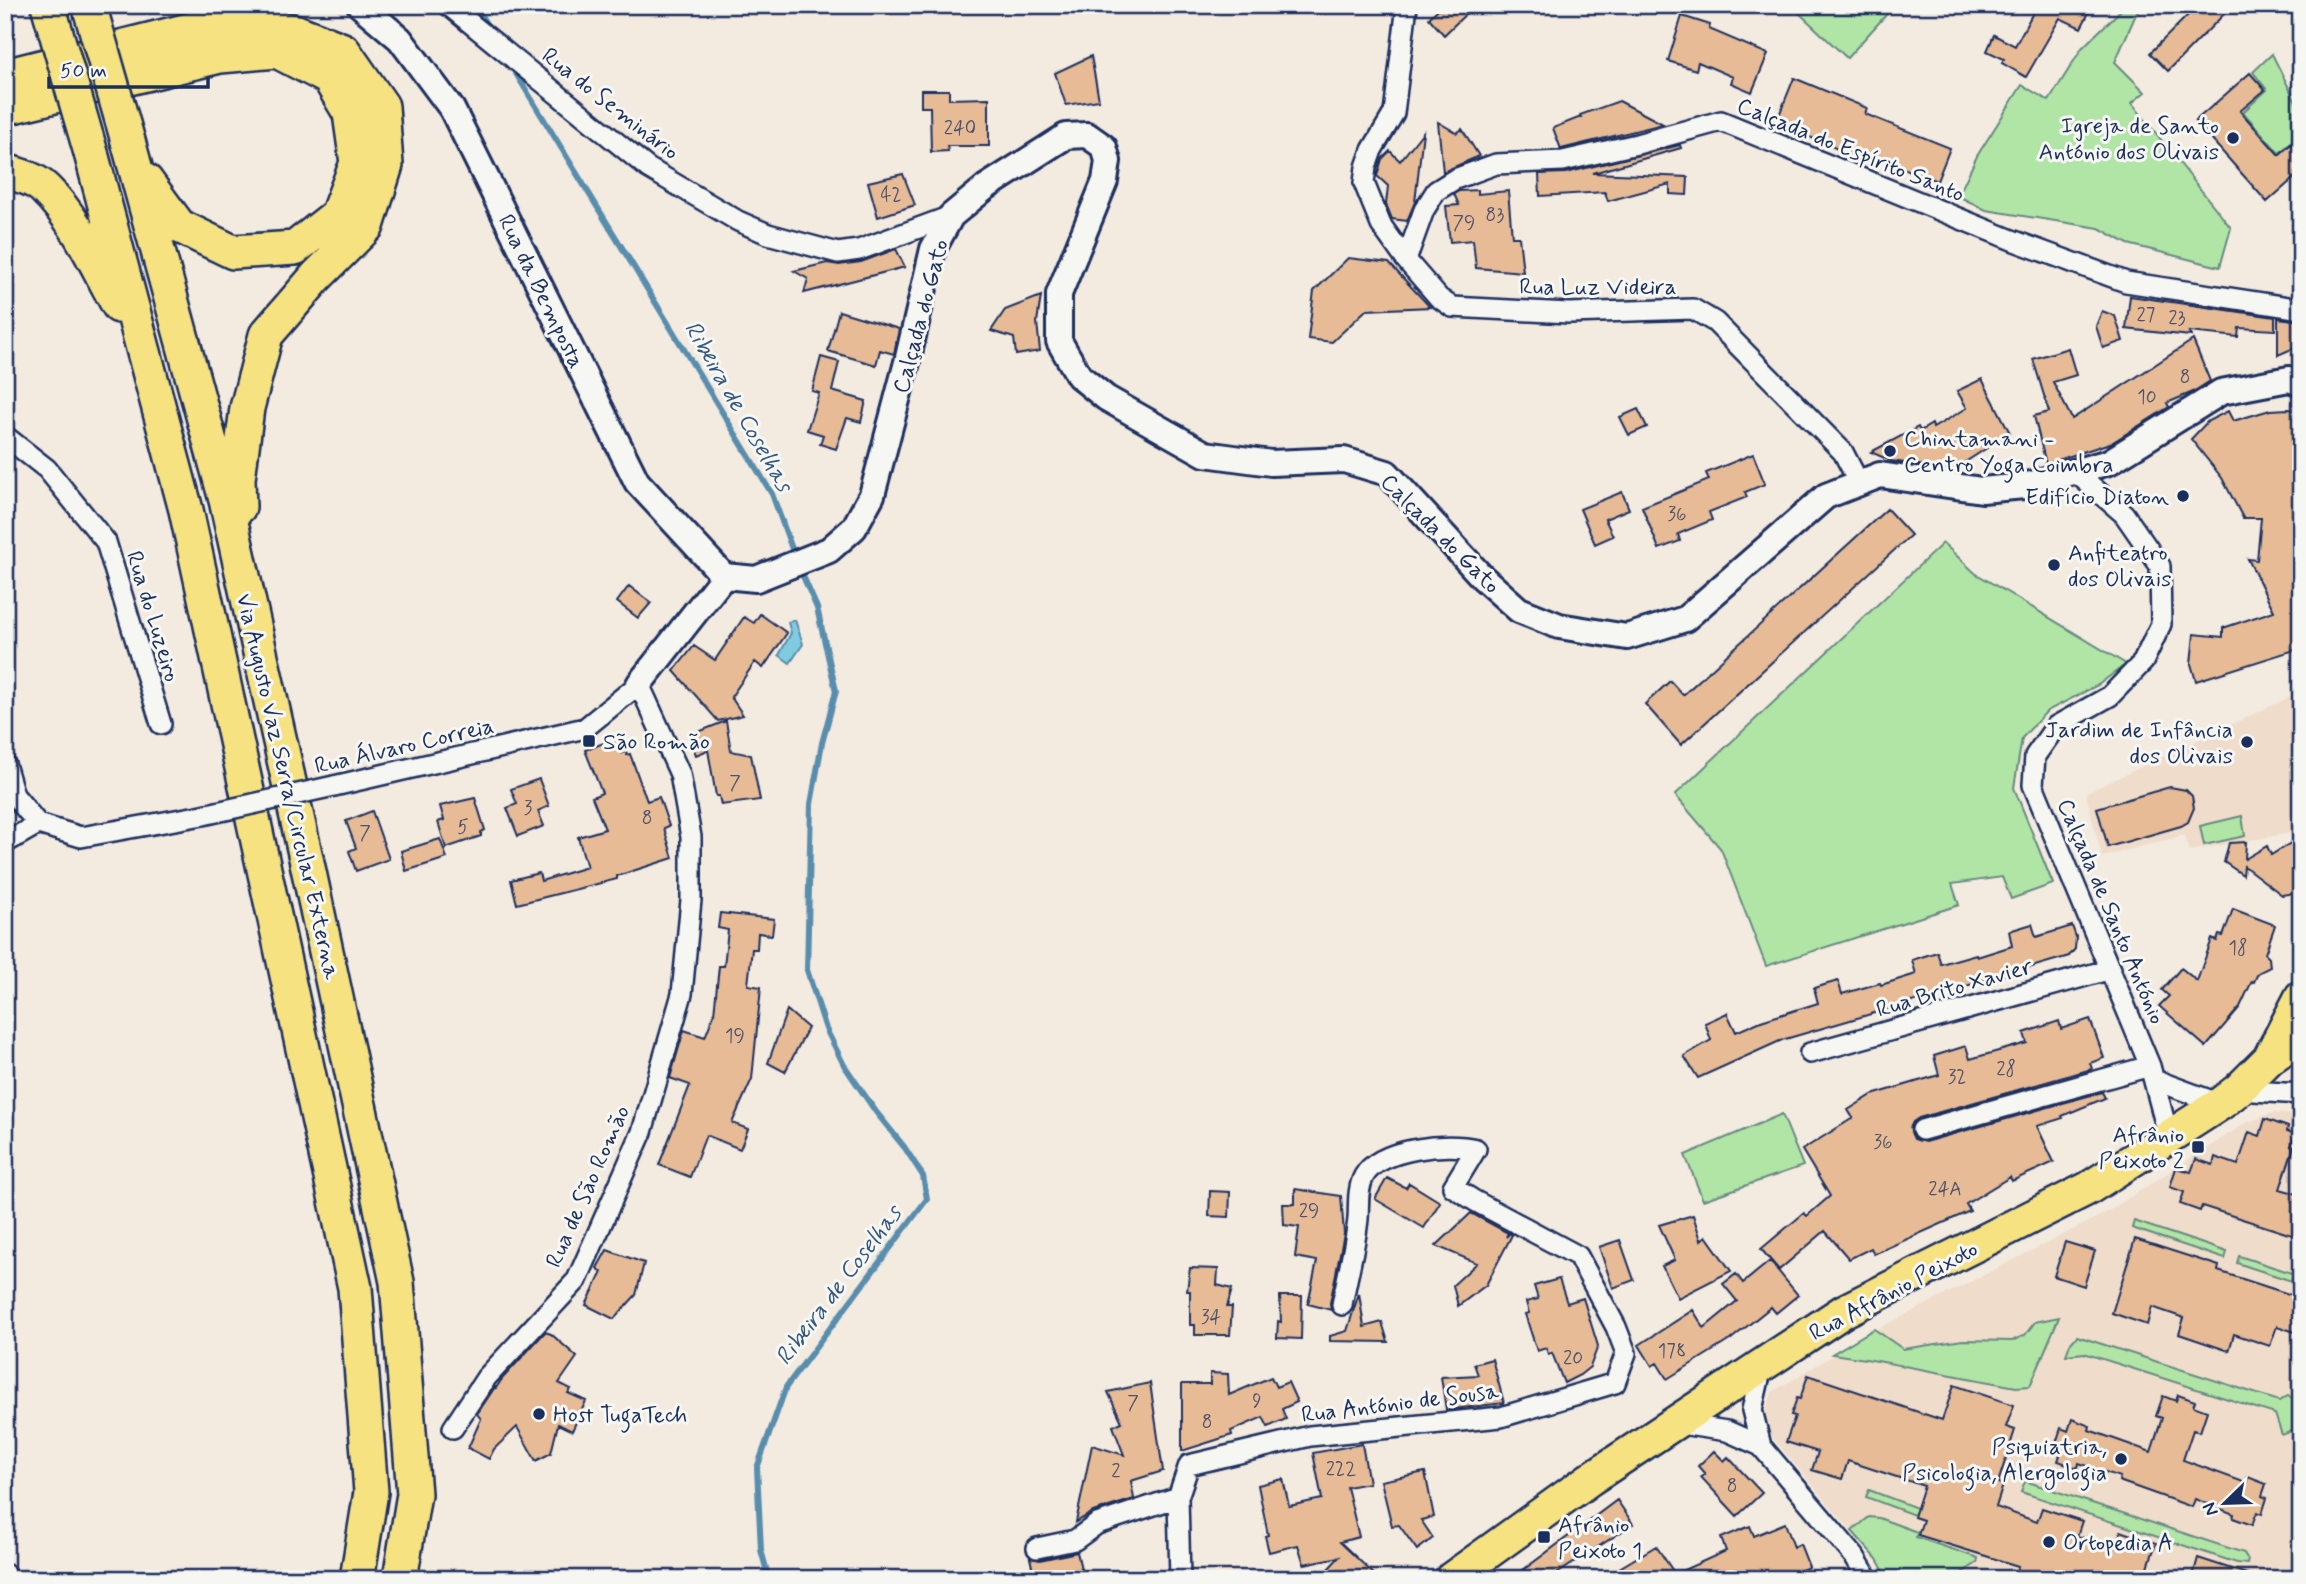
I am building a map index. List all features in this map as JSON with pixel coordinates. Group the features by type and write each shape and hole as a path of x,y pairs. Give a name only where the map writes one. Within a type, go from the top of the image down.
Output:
{"highway":[{"name":"Via Augusto Vaz Serra/Circular Externa","path":"48,5 92,153 187,510 355,1288 371,1492 357,1579"},
{"name":"Via Augusto Vaz Serra/Circular Externa","path":"89,5 226,500 397,1282 414,1494 400,1579"},
{"path":"5,76 201,27 248,22 297,32 342,50 382,106 386,165 367,226 316,277 266,335 247,408 238,479 242,576"},
{"path":"5,108 219,56 277,51 329,78 350,113 357,163 337,215 295,248 233,252 179,226 150,187 128,141"},
{"path":"5,171 22,175 44,188 77,229 145,354"}],"main road":[{"name":"Rua Afrânio Peixoto","path":"2270,1058 2301,997"},
{"name":"Rua Afrânio Peixoto","path":"1451,1579 1533,1518 1844,1311 2089,1188 2229,1097 2270,1058 2301,1037"}],"street":[{"name":"Rua da Bemposta","path":"360,5 400,39 452,109 637,482 724,576"},
{"name":"Rua do Seminário","path":"449,5 648,168 758,230 838,254 859,250 951,216"},
{"path":"1406,260 1381,225 1364,183 1372,150 1394,113 1407,5"},
{"name":"Calçada do Espírito Santo","path":"1406,260 1424,210 1436,191 1455,179 1496,164 1563,161 1721,121 2012,240 2126,282 2301,309"},
{"name":"Calçada do Gato","path":"724,576 756,579 830,550 854,528 872,495 933,249 951,216 986,187 1066,136 1087,135 1104,147 1108,161 1105,181 1059,294 1059,341 1079,376 1106,398 1205,454 1271,463 1345,460 1387,473 1482,577 1519,610 1559,626 1627,636 1685,619 1826,496 1880,475 1982,490 2024,486 2109,462 2221,392 2289,379 2301,383"},
{"name":"Rua Luz Videira","path":"1406,260 1439,298 1452,307 1569,313 1693,309 1715,322 1843,452 1859,483"},
{"name":"Rua do Luzeiro","path":"5,436 47,469 106,542 161,723"},
{"name":"Calçada de Santo António","path":"2074,471 2124,514 2160,566 2161,624 2143,662 2110,696 2056,726 2035,756 2033,785 2152,1073 2169,1138"},
{"path":"639,684 724,576"},
{"name":"Rua Álvaro Correia","path":"38,824 81,837 202,815 585,728 639,684"},
{"name":"Rua de São Romão","path":"453,1428 486,1378 577,1280 642,1132 682,994 691,900 691,837 680,775 639,684"},
{"path":"5,764 14,795 38,824 5,843"},
{"name":"Rua Brito Xavier","path":"1810,1053 2111,969"},
{"path":"1922,1130 2152,1073 2229,1097 2301,1094"},
{"name":"Rua António de Sousa","path":"1180,1579 1178,1497 1189,1465 1310,1436 1501,1417 1615,1383 1626,1353 1616,1326 1578,1255 1453,1187 1476,1149 1461,1146 1407,1150 1378,1164 1365,1175 1358,1197 1358,1219 1342,1305"},
{"path":"1762,1366 1752,1410 1761,1446 1855,1557 1868,1579"},
{"path":"1674,1423 1727,1432 1761,1446"},
{"path":"1037,1548 1075,1540 1097,1524 1178,1497"}],"shaded area":[{"name":"Jardim de Infância dos Olivais","path":"2301,692 2301,831 2189,851 2184,835 2102,857 2086,793"},
{"path":"2273,1113 2301,1116 2301,1579 1887,1579 1876,1560 1766,1430 1763,1420 1772,1392 1876,1330 2102,1215 2246,1123"}],"green space":[{"path":"1804,5 1895,5 1847,58 1798,12"},
{"path":"2126,5 2140,5 2115,62 2145,92 2132,103 2231,228 2220,267 2128,244 2099,228 1986,210 1958,196 1977,156 2022,85 2049,101 2082,48"},
{"path":"2272,54 2301,112 2301,134 2279,153 2243,112 2267,90 2253,72"},
{"path":"1943,543 1975,573 2126,664 2098,685 2047,711 2022,738 2014,788 2053,884 2011,899 2002,877 1952,884 1959,905 1766,966 1721,849 1675,795"},
{"path":"2242,816 2245,836 2204,845 2200,826"},
{"path":"1782,1114 1803,1166 1703,1200 1685,1155"},
{"path":"2134,1221 2227,1252 2225,1259 2132,1228"},
{"path":"2239,1256 2301,1276 2301,1284 2237,1263"},
{"path":"2059,1317 2030,1386 2016,1387 1832,1354 1874,1329 1903,1349 1963,1340 2012,1341 2025,1335 2035,1322"},
{"path":"2077,1336 2279,1401 2288,1396 2299,1406 2300,1419 2297,1429 2282,1435 2275,1414 2084,1353 2066,1355"},
{"path":"2025,1481 2244,1553 2247,1564 2021,1492"},
{"path":"1869,1490 1917,1508 1914,1515 1866,1497"},
{"path":"1869,1517 1917,1532 1916,1537 1978,1558 1977,1563 1952,1579 1888,1579 1877,1559 1852,1531"}],"water":[{"path":"795,620 803,644 790,663 779,655 791,633 788,622"}],"building":[{"path":"1442,5 1475,5 1444,35 1429,18"},
{"path":"2033,5 2093,5 2081,28 2060,18 2026,77 2002,63 2004,59 1987,51 1994,35 2015,46 2036,7"},
{"path":"2198,5 2233,5 2168,71 2150,53"},
{"path":"1682,16 1710,25 1709,29 1768,54 1752,92 1731,83 1733,77 1698,62 1696,70 1668,61"},
{"path":"1091,56 1099,100 1066,105 1055,73"},
{"name":"Igreja de Santo António dos Olivais","path":"2250,73 2265,90 2240,111 2279,155 2291,144 2301,155 2301,172 2267,202 2195,121"},
{"path":"1794,78 1867,108 1865,114 1950,148 1937,181 1874,157 1871,163 1776,123"},
{"path":"921,90 949,90 949,99 989,98 989,146 947,146 948,151 931,152 930,107 921,107"},
{"path":"1619,101 1663,124 1561,149 1553,128"},
{"path":"1438,122 1457,133 1462,129 1479,156 1443,172"},
{"path":"1423,132 1415,202 1407,221 1392,219 1386,204 1388,186 1377,176 1382,159 1390,151 1400,161"},
{"path":"1680,145 1681,148 1593,173 1688,177 1687,195 1670,194 1670,184 1608,201 1605,192 1540,196 1539,174 1566,173"},
{"path":"903,174 915,205 878,217 868,182"},
{"path":"1478,190 1478,194 1508,191 1512,237 1519,237 1523,272 1476,268 1473,240 1450,242 1446,206 1459,205 1454,194 1459,191"},
{"path":"896,249 905,267 804,293 808,279 794,271 827,263 839,265 861,262"},
{"path":"1348,258 1389,263 1430,307 1366,310 1332,342 1308,339 1314,291"},
{"path":"1041,296 1037,322 1040,351 1016,355 1014,338 991,331 1005,310"},
{"path":"2130,296 2275,317 2275,330 2239,328 2238,337 2189,332 2191,336 2126,329"},
{"path":"839,311 899,329 894,354 880,350 876,365 828,351"},
{"path":"2102,311 2115,316 2123,341 2103,348 2096,326"},
{"path":"2278,318 2301,321 2301,345 2278,355"},
{"path":"2193,340 2210,381 2167,403 2169,407 2113,442 2046,464 2034,416 2049,412 2033,359 2068,348 2076,375 2053,382 2072,419"},
{"path":"821,357 839,362 832,391 866,401 861,422 847,418 836,449 820,444 823,435 807,430 819,393 812,391"},
{"path":"1982,379 2010,433 1953,470 1891,461 1871,452 1918,427 1920,431 1932,424 1933,428 1967,408 1957,391"},
{"path":"1638,409 1647,427 1629,435 1620,417"},
{"path":"2270,410 2301,411 2301,648 2196,681 2191,664 2194,634 2223,637 2223,628 2274,611 2248,559 2257,560 2261,518 2243,518 2222,478 2191,439 2208,421 2228,411 2233,421"},
{"path":"1753,454 1765,484 1745,492 1747,497 1709,512 1712,520 1678,534 1680,541 1659,549 1642,507 1709,480 1706,473"},
{"path":"1622,492 1629,509 1605,519 1613,536 1595,544 1580,509"},
{"path":"1887,509 1911,535 1681,745 1645,704 1670,681 1683,695"},
{"path":"629,586 651,603 638,618 617,602"},
{"path":"760,614 787,633 763,668 755,662 731,697 743,715 718,721 674,671 694,646 715,660 744,617 754,623"},
{"path":"726,721 731,751 751,755 760,800 721,805 719,796 716,796 708,750 696,755 690,739 699,735 698,732"},
{"path":"617,738 622,753 626,751 627,755 630,754 647,801 659,797 669,826 664,828 673,858 617,876 617,879 517,904 511,880 539,873 541,881 587,867 578,837 605,829 592,797 602,793 585,750"},
{"path":"539,779 549,806 538,811 544,826 518,836 507,808 517,804 511,789"},
{"path":"2170,787 2186,790 2192,796 2194,808 2188,822 2108,847 2097,808"},
{"path":"475,798 485,830 481,832 481,836 446,848 438,822 444,820 440,806"},
{"path":"372,811 389,859 356,871 349,851 356,848 346,821"},
{"path":"440,839 447,858 406,871 401,851"},
{"path":"2294,841 2301,852 2301,892 2282,895 2244,866 2243,875 2224,862 2229,843 2246,842 2245,859 2267,846 2271,855"},
{"path":"2233,909 2275,925 2265,954 2269,958 2270,967 2258,973 2240,1007 2206,1047 2159,1006 2169,996 2162,990 2181,968 2197,981 2212,939 2217,941 2219,935 2223,936"},
{"path":"720,913 774,919 772,935 758,933 757,949 752,949 748,985 761,987 752,1079 732,1123 748,1129 740,1149 706,1135 690,1177 659,1165 690,1085 670,1078 684,1030 705,1037 714,1014 719,966 724,966 728,930 718,928"},
{"path":"2032,924 2036,937 2072,926 2076,937 2075,949 2069,956 1782,1040 1698,1078 1684,1056 1711,1040 1705,1023 1727,1013 1736,1032 1818,1003 1814,988 1838,981 1842,994 1880,983 1881,985 1916,974 1912,960 1937,952 1941,964 1976,954 1977,957 2012,946 2009,931"},
{"path":"787,1010 808,1028 785,1072 768,1063"},
{"path":"2090,1019 2104,1058 2090,1063 2092,1069 1919,1118 1910,1128 1914,1139 1925,1142 2102,1092 2105,1098 2062,1116 2063,1118 2037,1126 2054,1162 2012,1181 2010,1177 1966,1204 1970,1211 1874,1254 1871,1248 1849,1259 1825,1231 1779,1270 1761,1249 1804,1213 1807,1216 1830,1196 1802,1150 1853,1118 1848,1110 1872,1095 1939,1075 1934,1056 1966,1046 1970,1059 2027,1043 2024,1033 2059,1021 2061,1029"},
{"path":"2265,1119 2288,1127 2287,1131 2295,1134 2291,1146 2294,1147 2280,1189 2301,1195 2301,1238 2202,1206 2200,1211 2180,1204 2184,1192 2170,1187 2176,1168 2191,1172 2196,1159 2213,1165 2215,1157 2238,1165 2249,1132 2260,1136"},
{"path":"1387,1178 1406,1188 1409,1183 1440,1202 1424,1228 1375,1199"},
{"path":"1295,1189 1341,1196 1344,1234 1330,1303 1331,1310 1308,1304 1317,1261 1295,1257 1299,1227 1284,1225 1283,1204 1295,1204"},
{"path":"1210,1191 1230,1192 1229,1217 1209,1216"},
{"path":"1471,1213 1508,1233 1506,1237 1510,1233 1512,1235 1486,1285 1458,1306 1453,1285 1477,1263 1436,1246"},
{"path":"1693,1215 1701,1240 1706,1236 1731,1271 1678,1298 1662,1266 1675,1260 1659,1225"},
{"path":"2135,1239 2219,1266 2218,1271 2301,1298 2301,1334 2277,1326 2270,1346 2234,1334 2229,1351 2179,1334 2184,1318 2152,1307 2147,1325 2112,1313"},
{"path":"1620,1240 1634,1280 1613,1288 1599,1247"},
{"path":"2065,1242 2095,1251 2084,1286 2054,1276"},
{"path":"607,1250 644,1263 636,1295 614,1319 586,1305 602,1272 597,1268"},
{"path":"1770,1261 1798,1295 1776,1313 1771,1307 1730,1340 1667,1379 1657,1363 1652,1366 1639,1345 1693,1310 1704,1328 1737,1301 1723,1284 1736,1274 1743,1283"},
{"path":"1190,1268 1218,1269 1217,1285 1232,1289 1227,1307 1232,1307 1230,1335 1195,1335 1195,1325 1190,1325 1190,1291 1187,1291"},
{"path":"1559,1279 1567,1303 1583,1298 1598,1346 1590,1367 1564,1383 1552,1353 1548,1354 1546,1348 1537,1351 1525,1314 1529,1313 1526,1302 1538,1299 1534,1286"},
{"path":"1359,1293 1364,1327 1382,1322 1388,1342 1330,1341 1330,1336 1347,1331"},
{"path":"1280,1296 1302,1296 1301,1339 1277,1338 1278,1321 1281,1322"},
{"path":"545,1332 551,1334 577,1357 559,1383 571,1389 568,1393 586,1401 572,1431 558,1424 551,1453 536,1461 517,1427 494,1449 489,1459 468,1448 481,1419 477,1414 495,1387"},
{"path":"1492,1359 1504,1403 1446,1410 1441,1377 1478,1375 1474,1364"},
{"path":"1210,1373 1228,1374 1229,1395 1271,1377 1276,1387 1288,1382 1297,1402 1282,1409 1286,1419 1268,1427 1263,1417 1231,1431 1232,1435 1182,1451 1182,1384 1210,1384"},
{"path":"1808,1375 1942,1420 1954,1385 2014,1405 2006,1427 2015,1430 1998,1483 2003,1485 1996,1507 2037,1522 2042,1508 2082,1521 2077,1536 2116,1547 2121,1531 2156,1543 2144,1579 2014,1579 2018,1566 1918,1535 1923,1520 1914,1517 1924,1486 1848,1461 1842,1479 1812,1470 1818,1452 1786,1442 1795,1416 1791,1415"},
{"path":"1150,1383 1163,1471 1131,1481 1134,1499 1093,1512 1076,1522 1092,1445 1124,1455 1113,1426 1122,1422 1108,1392"},
{"name":"Psiquiatria, Psicologia, Alergologia","path":"2178,1395 2195,1401 2193,1406 2207,1411 2200,1432 2193,1430 2183,1460 2246,1483 2248,1477 2266,1484 2262,1496 2267,1498 2262,1514 2257,1512 2252,1525 2233,1518 2234,1514 2195,1499 2192,1507 2119,1481 2120,1477 2079,1463 2078,1468 2058,1461 2062,1449 2055,1446 2061,1428 2068,1431 2072,1419 2090,1426 2089,1430 2151,1452 2162,1418 2156,1416 2163,1396 2176,1401"},
{"path":"1362,1444 1369,1483 1347,1487 1359,1537 1340,1542 1379,1579 1319,1579 1339,1557 1304,1564 1298,1545 1269,1552 1258,1485 1283,1479 1289,1506 1322,1499 1313,1453"},
{"path":"1714,1451 1724,1461 1728,1457 1762,1493 1737,1516 1701,1477 1705,1474 1698,1466"},
{"path":"1425,1472 1434,1517 1421,1520 1433,1538 1417,1550 1399,1525 1392,1526 1381,1481"},
{"path":"1617,1500 1633,1524 1549,1579 1511,1579"},
{"path":"1785,1523 1794,1547 1800,1544 1809,1567 1779,1579 1601,1579 1656,1546 1675,1574 1726,1551 1721,1538 1750,1526 1754,1536"},
{"path":"1077,1552 1082,1573 1058,1579 1035,1579 1030,1558 1040,1560"},
{"name":"Ortopedia A","path":"2198,1558 2250,1575 2250,1579 2192,1579"}],"waterway":[{"name":"Ribeira de Coselhas","path":"475,5 490,31"},
{"name":"Ribeira de Coselhas","path":"512,67 772,494 795,557"},
{"name":"Ribeira de Coselhas","path":"769,1579 761,1550 757,1468 786,1387 927,1199 923,1176 844,1065 826,1029 807,970 811,804 822,743 836,691 817,608 799,567"}],"place":[{"name":"Igreja de Santo António dos Olivais","path":"2233,138"},
{"name":"Chintamani - Centro Yoga Coimbra","path":"1890,451"},
{"name":"Edifício Diaton","path":"2183,496"},
{"name":"Anfiteatro dos Olivais","path":"2054,565"},
{"name":"São Romão","path":"589,741"},
{"name":"Jardim de Infância dos Olivais","path":"2247,742"},
{"name":"Afrânio Peixoto 2","path":"2198,1147"},
{"name":"Host TugaTech","path":"539,1414"},
{"name":"Psiquiatria, Psicologia, Alergologia","path":"2121,1459"},
{"name":"Afrânio Peixoto 1","path":"1544,1537"},
{"name":"Ortopedia A","path":"2049,1542"}]}
